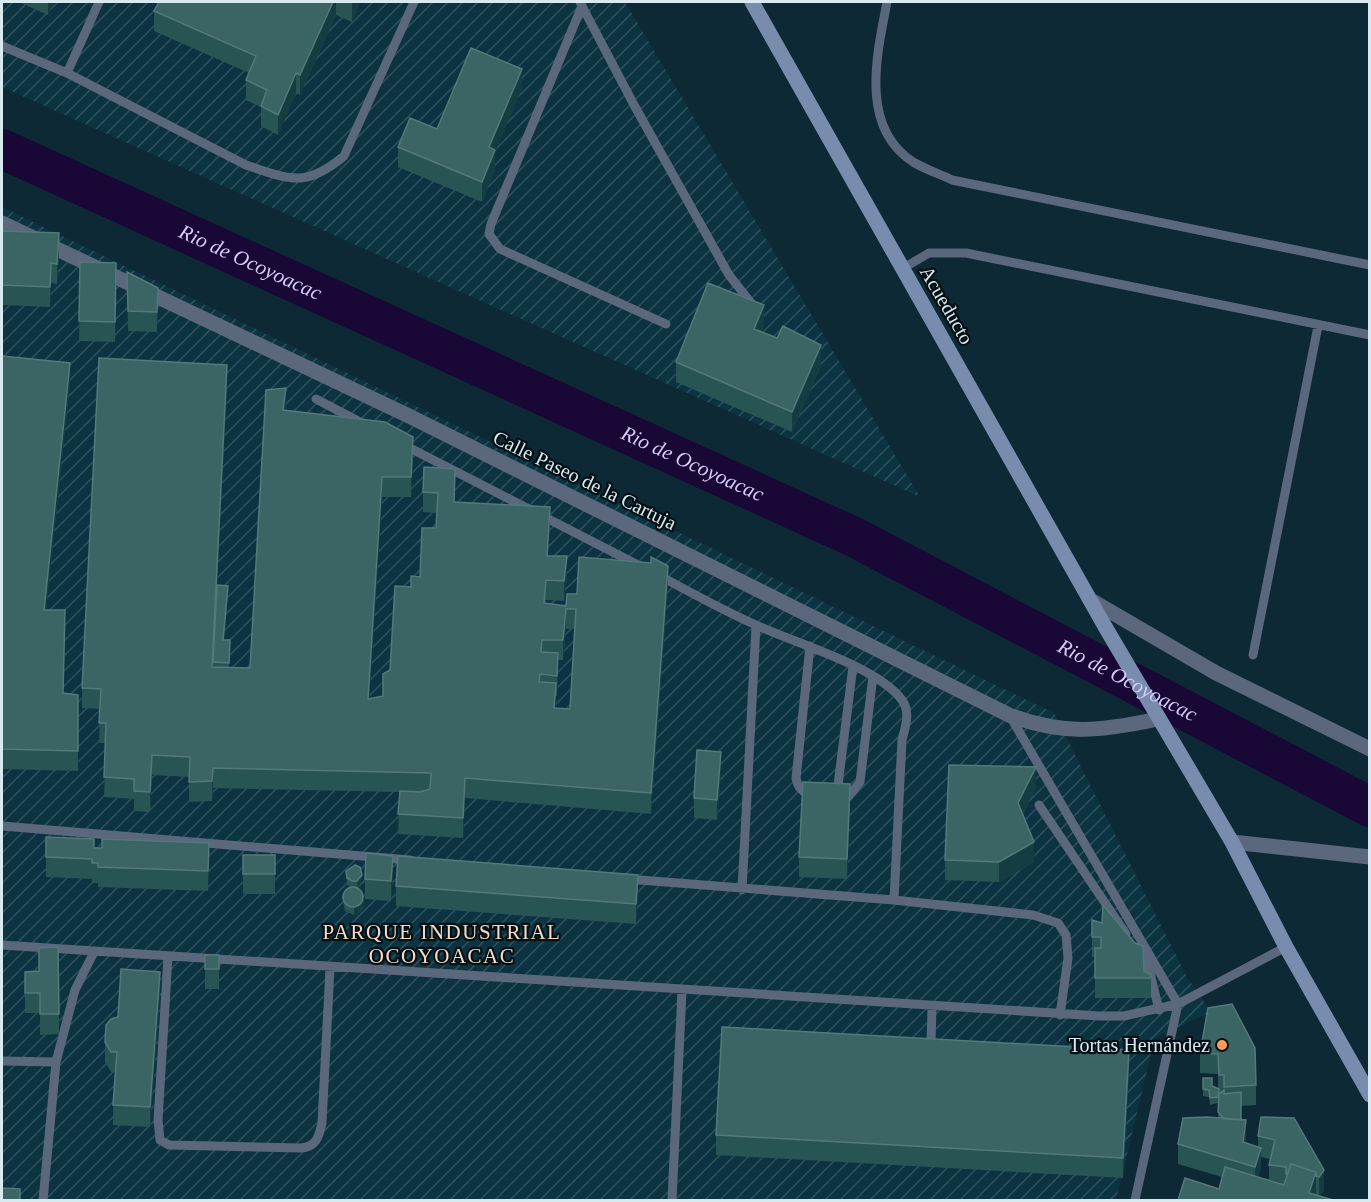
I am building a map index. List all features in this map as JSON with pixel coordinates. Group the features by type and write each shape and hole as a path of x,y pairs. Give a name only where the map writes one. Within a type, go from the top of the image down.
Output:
{"main road":[{"name":"Acueducto","path":"752,2 902,269 1094,602 1107,630 1232,843 1286,947 1370,1095"}],"street":[{"name":"Calle Paseo de la Cartuja","path":"2,223 409,416 1009,715 1037,725 1065,730 1105,730 1158,719"},
{"path":"1094,602 1216,673 1370,749"},
{"path":"1232,843 1370,857"}],"lane":[{"path":"67,73 99,2"},
{"path":"2,46 67,73 246,165 275,175 301,179 324,173 344,156 414,2"},
{"path":"887,2 875,77 877,105 890,138 912,161 952,180 1370,266"},
{"path":"581,4 729,275 759,313"},
{"path":"581,4 491,224 489,234 500,249 666,324"},
{"path":"902,269 929,253 966,253 1370,335"},
{"path":"1253,655 1318,326"},
{"path":"316,399 368,426"},
{"path":"400,442 756,626 810,646 873,676 903,700 907,715 902,740 894,900"},
{"path":"742,890 756,626"},
{"path":"810,646 796,778 798,787 807,794 837,799 848,797 860,782 873,676"},
{"path":"837,799 853,666"},
{"path":"1009,715 1178,1004 1135,1200"},
{"path":"1039,805 1149,969 1159,1010"},
{"path":"2,826 423,861"},
{"path":"612,878 742,890 894,900 1033,915 1058,923 1066,936 1068,958 1060,1015"},
{"path":"2,945 932,1007 1060,1015 1124,1016 1178,1004 1286,947"},
{"path":"43,1200 56,1062 75,990 94,952"},
{"path":"168,957 158,1120 160,1140 169,1145 310,1148 315,1143 322,1123 330,968"},
{"path":"672,1200 682,991"},
{"path":"931,1044 932,1007"},
{"path":"2,1061 56,1062"}],"shaded area":[{"path":"2,2 625,2 920,497 2,87"},
{"path":"2,207 1054,713 1187,977 1211,1012 1155,1038 1116,1200 2,1200"}],"building":[{"path":"159,2 333,2 300,75 296,73 278,115 261,106 267,90 246,80 256,56 154,11"},
{"path":"471,48 522,69 489,147 495,150 482,182 398,147 410,118 437,129"},
{"path":"2,231 59,233 57,264 51,263 50,287 2,285"},
{"path":"80,262 116,263 115,322 79,321"},
{"path":"127,272 158,288 157,312 128,311"},
{"path":"708,283 764,305 754,329 777,338 783,326 821,345 792,412 676,362"},
{"path":"2,356 70,363 44,610 65,610 63,693 78,695 78,751 2,749"},
{"path":"99,358 227,365 212,667 250,668 266,390 286,388 283,410 385,422 413,437 411,477 382,477 368,699 383,696 383,674 390,670 395,586 411,587 411,576 420,577 422,528 436,528 438,493 423,492 424,467 455,469 454,502 550,507 547,556 567,556 564,581 546,580 544,603 566,606 567,594 577,594 579,557 651,563 651,557 668,566 651,793 465,778 463,818 398,814 400,791 420,792 430,789 431,773 213,768 212,781 189,782 190,757 152,755 150,792 134,791 134,779 104,777 106,723 99,723 101,689 82,688","holes":["566,609 576,609 570,709 554,708 556,683 539,682 540,674 557,676 558,653 541,652 542,640 563,640"]},
{"path":"217,585 228,586 223,640 230,640 229,663 213,662"},
{"path":"697,750 721,752 717,800 694,798"},
{"path":"949,765 1036,767 1018,803 1034,842 999,862 945,860"},
{"path":"803,782 850,784 847,859 799,857"},
{"path":"46,837 94,839 94,848 102,848 102,839 209,843 208,871 98,867 98,863 92,863 92,859 46,857"},
{"path":"366,853 393,856 391,881 365,879"},
{"path":"243,855 275,855 275,874 243,874"},
{"path":"398,856 638,875 636,904 396,886"},
{"path":"355,865 360,867 362,875 357,881 352,881 347,878 346,871"},
{"path":"349,887 357,887 363,893 363,901 357,907 349,907 343,901 343,893"},
{"path":"1103,905 1135,943 1143,946 1144,971 1151,975 1151,978 1095,978 1095,948 1101,948 1101,937 1092,937 1092,920 1102,923"},
{"path":"58,947 59,1014 40,1014 40,993 25,993 25,972 39,971 39,948"},
{"path":"205,955 219,955 219,969 205,969"},
{"path":"121,969 160,972 150,1107 113,1105 117,1052 111,1052 105,1042 106,1025 111,1019 118,1017"},
{"path":"1232,1004 1255,1048 1256,1085 1224,1087 1224,1075 1219,1075 1218,1054 1200,1053 1208,1008"},
{"path":"722,1027 1129,1050 1123,1158 716,1135"},
{"path":"1203,1078 1212,1078 1212,1086 1219,1089 1218,1097 1210,1098 1209,1090 1203,1089"},
{"path":"1224,1090 1224,1094 1241,1092 1241,1120 1224,1119 1218,1112 1219,1094"},
{"path":"1261,1117 1294,1118 1324,1170 1319,1177 1316,1176 1316,1172 1291,1164 1287,1175 1286,1167 1269,1165 1275,1140 1258,1136"},
{"path":"1183,1118 1246,1120 1243,1142 1261,1148 1255,1167 1178,1144"},
{"path":"1291,1164 1316,1172 1309,1193 1333,1200 1178,1200 1185,1178 1219,1189 1225,1167 1284,1185"},
{"path":"2,1188 20,1189 20,1200 2,1200"}],"waterway":[{"name":"Rio de Ocoyoacac","path":"2,149 854,537 1370,807"}],"place":[{"name":"Tortas Hernández","path":"1222,1045"}],"district":[{"name":"PARQUE INDUSTRIAL OCOYOACAC","path":"442,944"}]}
